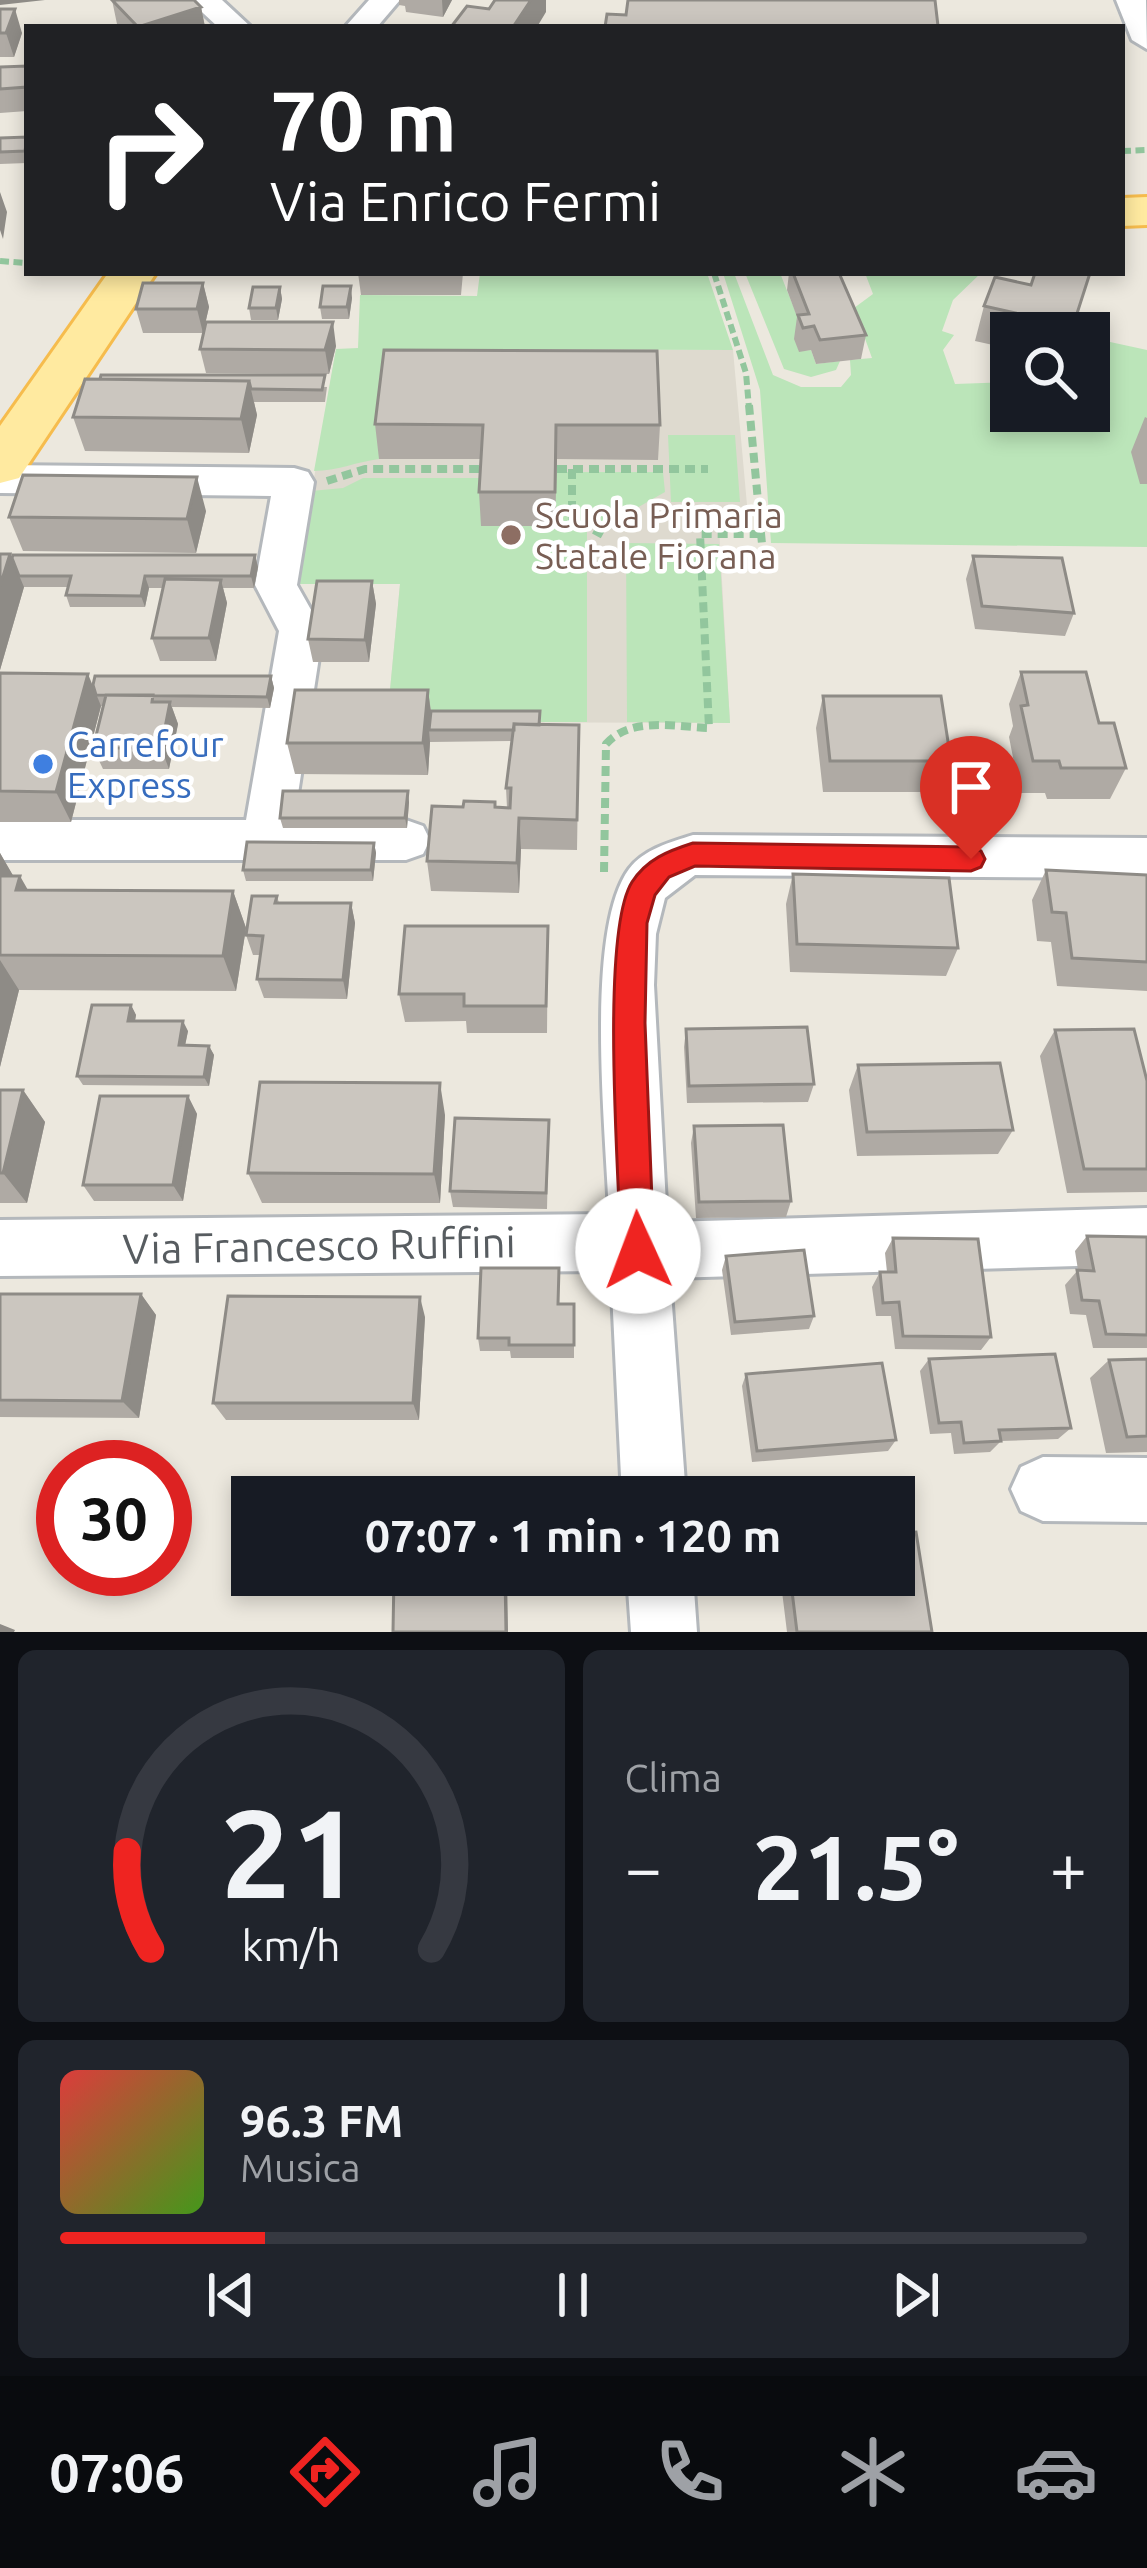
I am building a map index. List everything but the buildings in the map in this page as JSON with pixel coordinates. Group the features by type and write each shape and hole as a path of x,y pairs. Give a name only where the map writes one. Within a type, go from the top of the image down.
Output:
{"main road":[{"path":"4,457 130,276"}],"street":[{"path":"204,0 232,24"},
{"path":"363,24 385,0"},
{"path":"1131,0 1147,40"},
{"path":"4,457 294,482 276,585 301,631 267,840"},
{"path":"0,840 406,840"},
{"path":"653,1476 630,1023 633,923 642,891 659,869 693,854 1147,859"},
{"name":"Via Francesco Ruffini","path":"0,1248 638,1246 1147,1236"},
{"path":"1043,1489 1147,1490"},
{"path":"661,1596 664,1632"}],"path":[{"path":"715,276 746,373 762,544"},
{"path":"313,481 345,479 365,469 485,469"},
{"path":"572,469 572,526 587,526 605,536"},
{"path":"556,470 708,469"}],"shaded area":[{"name":"Scuola Primaria Statale Fiorana","path":"336,349 733,350 749,527 719,527 730,723 387,722 400,584 296,584"}],"green space":[{"path":"480,276 708,276 733,350 413,349 408,385 388,386 379,459 314,471 336,349 358,348 360,295 477,296"},
{"path":"724,276 735,276 773,375 801,387 841,387 851,375 850,360 872,358 854,308 873,294 866,276 978,276 953,300 942,331 954,335 943,350 955,384 990,383 990,432 1110,432 1110,342 1147,350 1147,547 771,543 760,390"},
{"path":"746,276 781,276 806,338 795,340 799,351 811,350 816,364 840,361 836,370 811,377 784,369"},
{"path":"668,435 735,435 740,502 671,502"},
{"path":"663,472 665,492 605,526 587,527 587,722 387,722 400,584 296,584 311,491 343,488 363,478 484,478"},
{"path":"626,543 719,544 730,723 627,722"}],"place":[{"name":"Scuola Primaria Statale Fiorana","path":"511,535"},
{"name":"Carrefour Express","path":"43,764"}],"route":[{"path":"638,1251 630,1023 633,923 642,891 659,869 693,854 971,859"}]}
